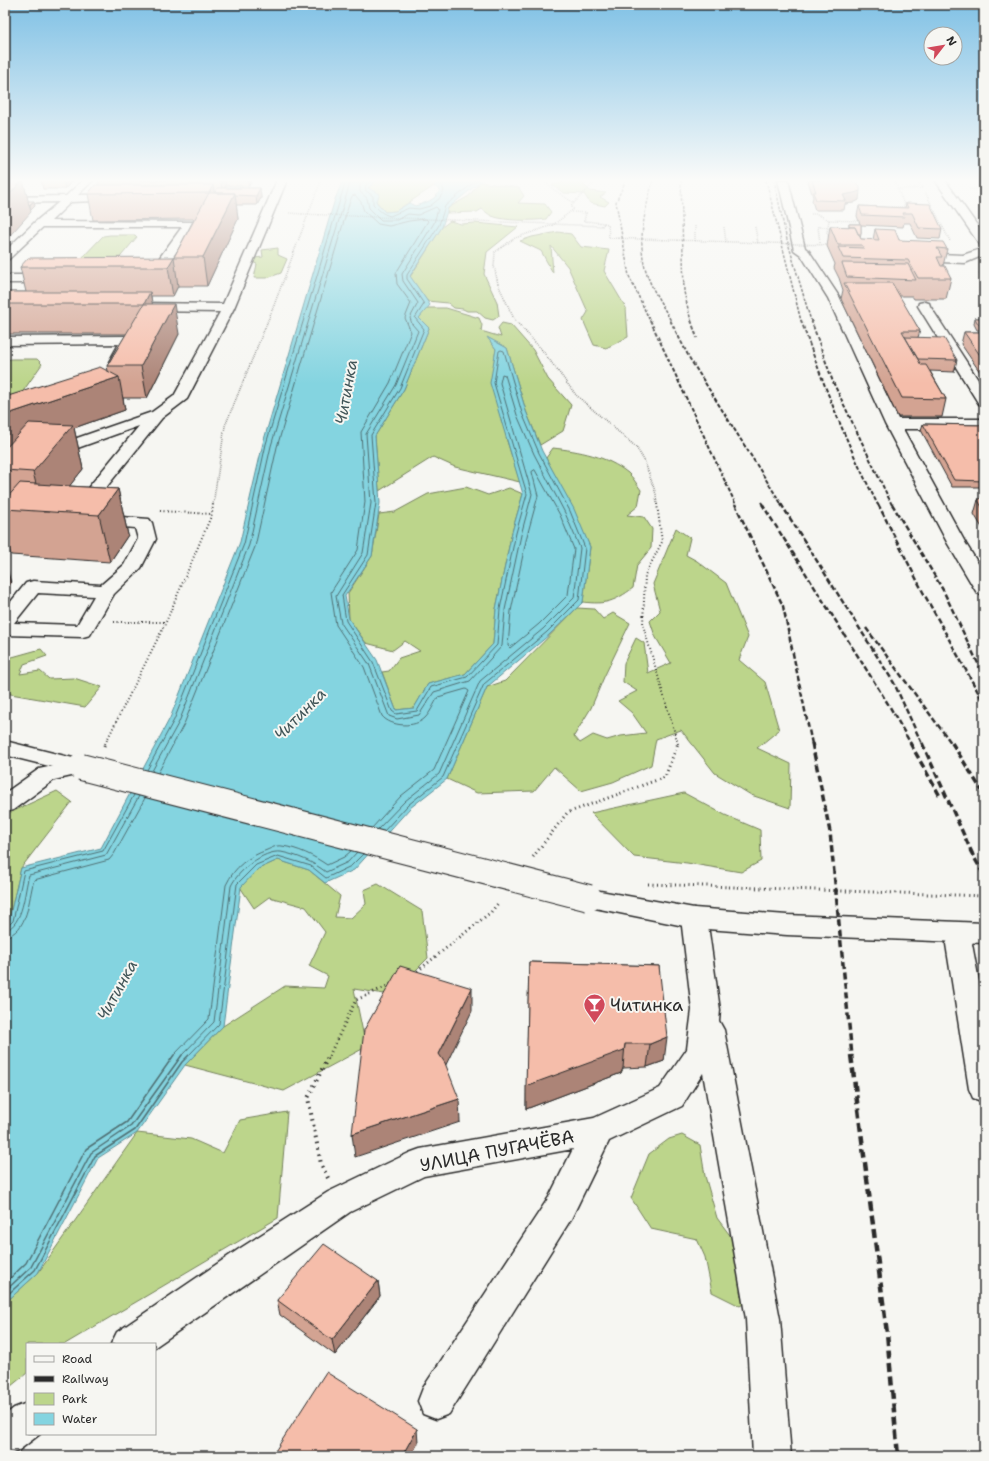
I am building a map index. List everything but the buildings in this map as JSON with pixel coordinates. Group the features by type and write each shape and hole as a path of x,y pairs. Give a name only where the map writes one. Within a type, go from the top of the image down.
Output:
{"street":[{"path":"5,256 13,248"},
{"path":"136,279 151,279 173,248"},
{"path":"5,469 157,415 180,399 228,308 254,248"},
{"path":"800,248 805,253 834,298 893,424 957,544 984,589"},
{"path":"907,257 965,258 984,252"},
{"path":"965,258 982,264"},
{"path":"5,279 66,279"},
{"path":"924,306 984,401"},
{"path":"133,307 228,308"},
{"path":"5,341 128,340 110,374"},
{"path":"5,629 83,631 106,591 132,568 148,539 143,523 72,519 157,415"},
{"path":"893,424 984,424"},
{"path":"5,622 33,587 106,591"},
{"path":"5,748 589,898 694,918 786,926 974,933"},
{"path":"5,804 47,774 81,767"},
{"name":"УЛИЦА ПУГАЧЁВА","path":"130,1343 251,1260 339,1202 420,1163 598,1131 672,1097 701,1052 706,1010 694,918"},
{"path":"974,933 959,944 984,1089"},
{"path":"706,1010 763,1319 772,1456"},
{"path":"436,1401 560,1208 598,1131"},
{"path":"5,1438 26,1422"}],"path":[{"path":"103,749 166,622 212,514 225,426 296,248"},
{"path":"500,248 495,252 494,266 498,284 514,319 542,350 576,395 636,447 644,460 656,494 662,542 645,574 643,625 678,744 666,777 567,813 529,862"},
{"path":"945,258 954,248"},
{"path":"143,523 149,511 212,514"},
{"path":"88,622 166,622"},
{"path":"643,884 984,896"},
{"path":"412,976 491,912 500,899"},
{"path":"339,1202 321,1164 308,1098 356,1000 398,982"}],"green space":[{"path":"91,248 128,248 116,262 79,261"},
{"path":"278,248 278,255 287,259 281,273 267,278 254,278 257,264 252,262 255,258 263,257 262,250"},
{"path":"428,248 492,248 487,252 484,274 497,302 499,316 493,320 485,318 477,311 467,311 454,308 448,303 427,301 410,277"},
{"path":"535,248 551,248 553,273 541,251"},
{"path":"553,248 592,248 609,250 604,271 626,308 628,337 606,348 594,345 583,320 588,312 568,267"},
{"path":"426,308 446,308 479,318 482,325 481,331 501,337 498,328 502,323 511,325 533,350 548,379 571,405 563,431 540,445 526,411 507,348 488,338 496,349 494,362 507,441 520,482 455,467 433,457 379,491 375,436 404,389 429,328 419,318"},
{"path":"37,359 42,364 19,397 5,401 5,360"},
{"path":"553,448 592,455 611,462 630,475 641,490 638,506 627,515 644,517 652,529 651,548 637,565 633,588 610,601 598,603 583,602 590,547 546,458"},
{"path":"466,487 488,495 509,488 523,494 512,532 496,609 493,644 465,674 428,684 414,708 396,710 382,672 389,671 399,658 420,651 405,641 393,650 366,643 349,619 348,593 372,556 379,514 395,512 428,494"},
{"path":"676,528 690,538 686,555 697,561 726,583 748,637 739,660 765,682 779,730 757,748 791,764 790,808 751,795 715,773 681,730 656,739 651,765 613,782 581,791 554,767 534,791 477,793 447,779 487,687 505,681 577,608 594,609 603,619 613,613 630,623 591,708 574,736 580,743 593,735 607,740 621,736 646,733 632,713 618,701 637,691 623,682 624,663 636,638 644,643 648,673 671,663 655,636 650,621 660,611 653,584"},
{"path":"41,649 47,656 24,664 20,674 40,671 49,679 74,678 102,687 85,707 5,693 5,659"},
{"path":"57,791 72,802 21,868 7,928 5,930 5,815"},
{"path":"684,793 725,815 760,830 761,861 741,872 687,863 634,857 591,813"},
{"path":"278,860 309,870 340,896 335,917 351,918 366,904 364,890 378,884 422,911 428,958 391,995 354,989 366,1047 284,1091 185,1065 223,1026 285,986 324,988 328,976 309,966 325,932 306,907 269,897 254,908 240,887 258,869"},
{"path":"287,1112 278,1218 67,1343 26,1343 26,1374 5,1391 5,1303 38,1273 137,1133 191,1139 223,1153 240,1120"},
{"path":"682,1135 700,1145 705,1176 717,1218 732,1238 758,1295 740,1306 712,1292 705,1257 697,1239 651,1229 631,1198 649,1154 669,1139"}],"water":[{"name":"Читинка","path":"320,248 428,248 410,276 430,305 419,318 429,328 404,389 375,436 380,503 372,556 345,596 349,619 377,660 396,710 414,708 428,684 465,674 493,644 496,609 512,532 523,494 490,383 496,349 487,337 507,348 526,411 542,451 574,509 590,547 583,602 549,635 487,687 447,779 410,808 354,870 325,883 309,870 278,860 258,869 241,887 223,1026 185,1065 137,1133 98,1158 38,1273 5,1303 5,924 9,919 21,868 101,848 170,718 240,542 263,443"}],"railway":[{"path":"624,248 629,276 650,321"},
{"path":"642,248 649,280 671,321"},
{"path":"683,248 684,292 691,321"},
{"path":"783,248 801,321"},
{"path":"790,248 811,321"},
{"path":"650,320 736,505"},
{"path":"670,320 690,359 782,505"},
{"path":"691,320 697,338"},
{"path":"801,320 836,414 878,505"},
{"path":"811,320 833,382 892,505"},
{"path":"735,504 783,606 812,744"},
{"path":"762,504 890,707 911,744"},
{"path":"781,504 894,683 922,744"},
{"path":"878,504 923,592 984,703"},
{"path":"892,504 943,590 984,676"},
{"path":"866,628 952,744"},
{"path":"812,743 830,832 852,1056"},
{"path":"910,743 940,796"},
{"path":"922,743 973,855"},
{"path":"952,743 984,794"},
{"path":"970,850 984,875"},
{"path":"851,1055 887,1333 898,1456"}],"place":[{"name":"Читинка","path":"594,1024"}]}
